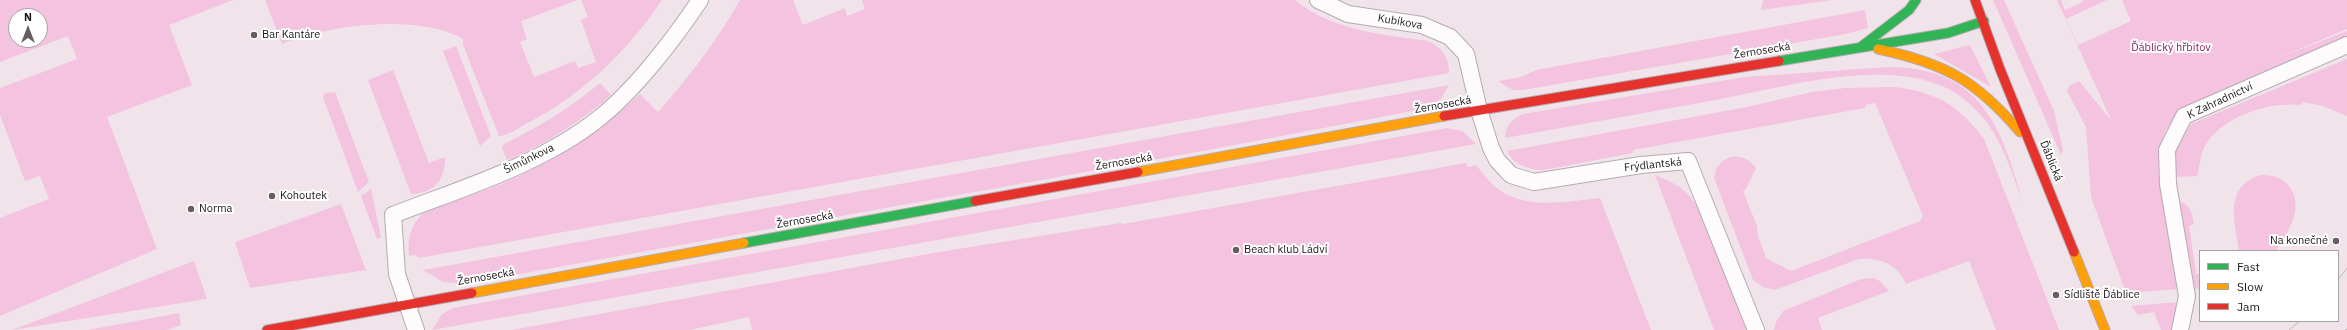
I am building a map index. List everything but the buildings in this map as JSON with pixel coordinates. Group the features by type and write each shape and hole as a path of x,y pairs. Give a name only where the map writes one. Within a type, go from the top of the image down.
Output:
{"street":[{"name":"Šimůnkova","path":"407,304 396,269 393,215 508,170 566,140 598,119 629,89 684,25 700,0"},
{"name":"Kubíkova","path":"1318,0 1348,14 1422,25 1450,37 1466,54 1480,110"},
{"path":"1861,47 1909,10 1916,0"},
{"name":"Ďáblická","path":"1976,0 2000,69 2105,330"},
{"name":"Žernosecká","path":"268,330 1480,110 1948,33 1984,21"},
{"name":"K Zahradnictví","path":"2180,330 2187,296 2168,184 2167,150 2184,116 2347,46"},
{"path":"1861,47 1922,58 1953,71 1977,88 2005,114 2033,149"},
{"name":"Frýdlantská","path":"1480,110 1497,160 1511,175 1534,182 1641,166 1688,161 1756,330"},
{"path":"407,304 416,330"}],"green space":[{"path":"0,0 233,0 169,25 192,85 107,117 157,249 0,316 0,218 49,199 40,176 25,181 0,115 0,88 77,59 68,36 48,44 48,8 8,8 8,48 37,48 0,62"},
{"path":"265,0 578,0 521,21 527,39 520,42 534,77 575,61 578,68 596,62 581,20 588,17 581,0 662,0 634,38 601,72 545,114 512,132 499,136 463,45 463,39 444,31 422,26 398,24 347,27 301,37 282,44"},
{"path":"740,0 793,0 803,25 845,8 847,16 865,9 862,0 1295,0 1310,10 1341,25 1358,30 1428,41 1441,50 1444,54 1448,62 1449,73 419,258 415,255 409,256 408,244 410,234 422,214 508,181 544,164 578,144 625,108 640,94 658,112 681,86 702,58 722,30"},
{"path":"1763,0 1833,0 1761,10"},
{"path":"1993,0 2004,0 2054,111 2063,150 2061,155"},
{"name":"Ďáblický hřbitov","path":"2057,0 2061,0 2065,10 2083,2 2082,0 2107,0 2066,19 2078,45 2131,21 2122,0 2347,0 2347,29 2271,61 2347,31 2347,40 2189,105 2168,127 2164,135 2160,153 2160,172 2165,211 2174,251 2179,289 2126,293 2091,197 2086,127 2067,91 2069,86 2079,81 2111,120"},
{"path":"1865,10 1868,28 1846,34 1523,90 1513,90 1498,81 1521,77 1536,70"},
{"path":"1970,45 1991,87 1934,54"},
{"path":"456,46 491,136 480,146 443,51"},
{"path":"2347,59 2347,116 2323,106 2302,102 2301,105 2288,104 2247,113 2234,119 2212,136 2203,149 2197,176 2176,177 2175,150 2191,124"},
{"path":"1888,67 1920,70 1945,77 1966,90 1982,106 1995,126 2006,149 2023,202 2006,156 1999,142 1982,116 1957,94 1931,82 1900,76 1868,75 1799,83 1705,102 1505,138 1510,123 1523,114 1745,77"},
{"path":"393,70 429,163 445,157 445,165 441,179 432,188 419,193 411,194 368,80"},
{"path":"600,83 611,95 599,105 562,132 507,160 502,148 504,144 530,131 554,116 577,101"},
{"path":"1449,85 1441,99 1428,108 1219,148 464,284 443,282 423,270"},
{"path":"1893,87 1921,92 1944,102 1965,117 1984,139 2059,330 1996,330 1969,261 1906,284 1903,277 1893,267 1887,263 1874,259 1859,259 1775,290 1763,287 1753,280 1714,178 1716,170 1725,159 1738,156 1751,162 1756,168 1746,189 1743,191 1757,226 1758,236 1766,258 1791,271 1920,221 1923,216 1875,103 1865,105 1865,108 1638,149 1633,150 1633,153 1544,170 1522,166 1513,160 1507,151 1747,107 1812,92 1845,88"},
{"path":"335,92 369,182 358,192 323,97 325,93"},
{"path":"1447,128 1462,131 1476,144 432,330 442,314 453,308"},
{"name":"Beach klub Ládví","path":"1466,163 1468,167 1476,165 1497,188 1508,195 1521,200 1547,203 1600,198 1651,330 752,330 749,317 690,330 512,330 933,253 1121,223 1123,224"},
{"path":"1655,175 1684,190 1698,208 1703,217 1746,330 1714,330"},
{"path":"2260,175 2276,177 2285,182 2293,193 2295,210 2293,219 2277,250 2239,250 2235,228 2234,207 2236,197 2241,188 2248,181"},
{"path":"371,189 381,237 377,239 361,196"},
{"path":"2179,200 2183,202 2190,210 2194,224 2189,226 2196,274 2199,274 2199,288 2195,289"},
{"path":"341,204 366,270 250,288 235,242"},
{"path":"194,261 207,299 12,330"},
{"path":"1873,278 1880,281 1889,291 1818,318 1822,330 1774,330 1776,322 1783,311 1861,279"},
{"path":"2179,302 2172,330 2161,330 2154,312 2138,315 2131,306"},
{"path":"179,313 181,325 167,330 88,330"}],"tram line":[{"path":"2339,279 2347,268"},
{"path":"2289,330 2299,322"}],"traffic: fast":[{"path":"1862,46 1909,10 1916,0"},
{"path":"1779,61 1948,33 1984,21"},
{"path":"744,243 975,201"}],"traffic: slow":[{"path":"1878,49 1901,54 1922,61 1957,76 1989,99 2020,132"},
{"path":"1138,172 1444,116"},
{"path":"472,293 744,243"},
{"path":"2074,252 2105,330"}],"traffic: jam":[{"path":"1975,0 2000,69 2074,252"},
{"path":"1444,116 1779,61"},
{"path":"975,201 1138,172"},
{"path":"267,330 472,293"}],"place":[{"name":"Bar Kantáre","path":"254,35"},
{"name":"Kohoutek","path":"272,196"},
{"name":"Norma","path":"191,209"},
{"name":"Na konečné","path":"2336,241"},
{"name":"Beach klub Ládví","path":"1236,250"},
{"name":"Sídliště Ďáblice","path":"2056,295"}]}
